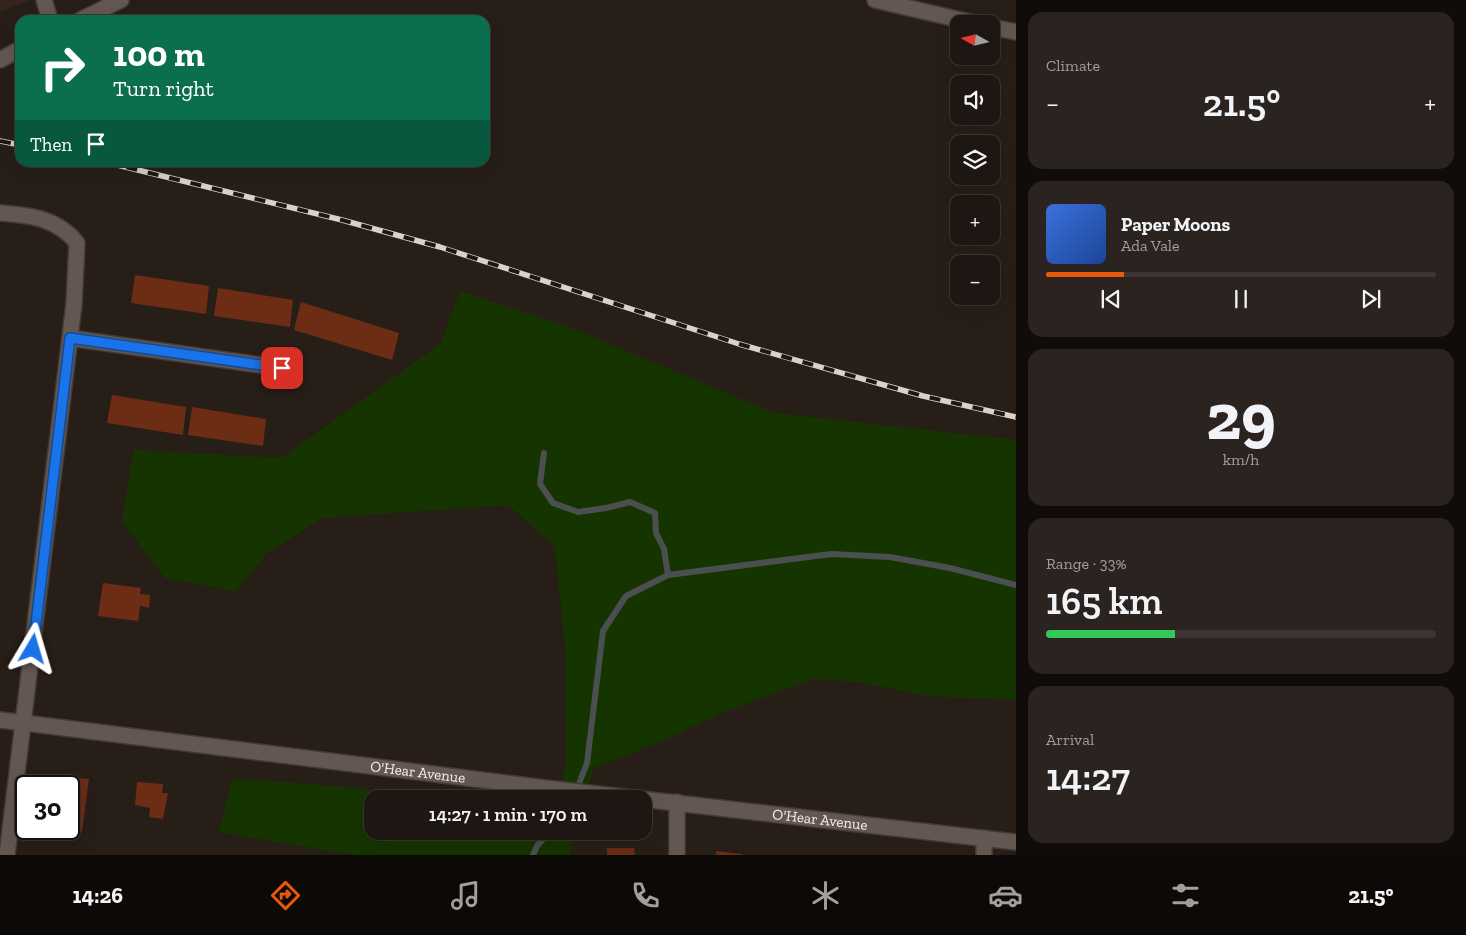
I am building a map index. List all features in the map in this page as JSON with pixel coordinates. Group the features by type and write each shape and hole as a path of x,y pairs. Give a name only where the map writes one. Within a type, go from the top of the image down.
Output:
{"street":[{"path":"44,0 48,15"},
{"path":"87,15 103,4 121,0"},
{"path":"875,0 950,17"},
{"path":"1000,29 1016,32"},
{"path":"0,60 15,52"},
{"path":"0,214 22,215 45,220 68,231 77,243 74,304 7,855"},
{"path":"70,338 282,368"},
{"name":"O'Hear Avenue","path":"0,720 586,793 1016,842"},
{"path":"676,855 677,802"},
{"path":"984,838 984,855"}],"shaded area":[{"path":"0,0 30,0 0,12"}],"green space":[{"path":"460,291 567,326 775,413 1016,440 1016,700 927,696 859,682 814,679 724,712 670,738 594,768 588,790 560,790 566,762 565,647 555,547 508,505 322,518 266,554 236,591 165,578 122,521 134,450 282,458 441,343"},
{"path":"232,779 380,790 364,790 364,840 574,840 570,855 353,855 219,832"}],"building":[{"path":"135,275 209,286 206,314 131,303"},
{"path":"218,288 293,300 290,327 214,316"},
{"path":"301,302 399,333 392,360 294,330"},
{"path":"112,395 186,407 183,435 107,423"},
{"path":"192,407 266,419 263,446 188,435"},
{"path":"103,583 141,588 140,594 150,595 149,608 140,606 138,621 98,616"},
{"path":"80,778 89,779 82,832 80,832"},
{"path":"137,782 163,784 162,793 168,793 163,819 149,817 150,808 135,805"},
{"path":"607,848 634,848 635,855 607,855"},
{"path":"716,851 742,854 742,855 716,855"}],"waterway":[{"path":"544,453 540,484 553,503 578,512 630,502 655,513 656,533 664,549 668,575"},
{"path":"576,790 587,763 603,631 626,596 668,575 831,554 890,557 950,568 1016,585"},
{"path":"533,855 542,840"}],"railway":[{"path":"0,141 15,144"},
{"path":"125,167 342,220 440,247 739,344 923,396 1016,417"}],"route":[{"path":"33,649 70,338 282,368"}]}
